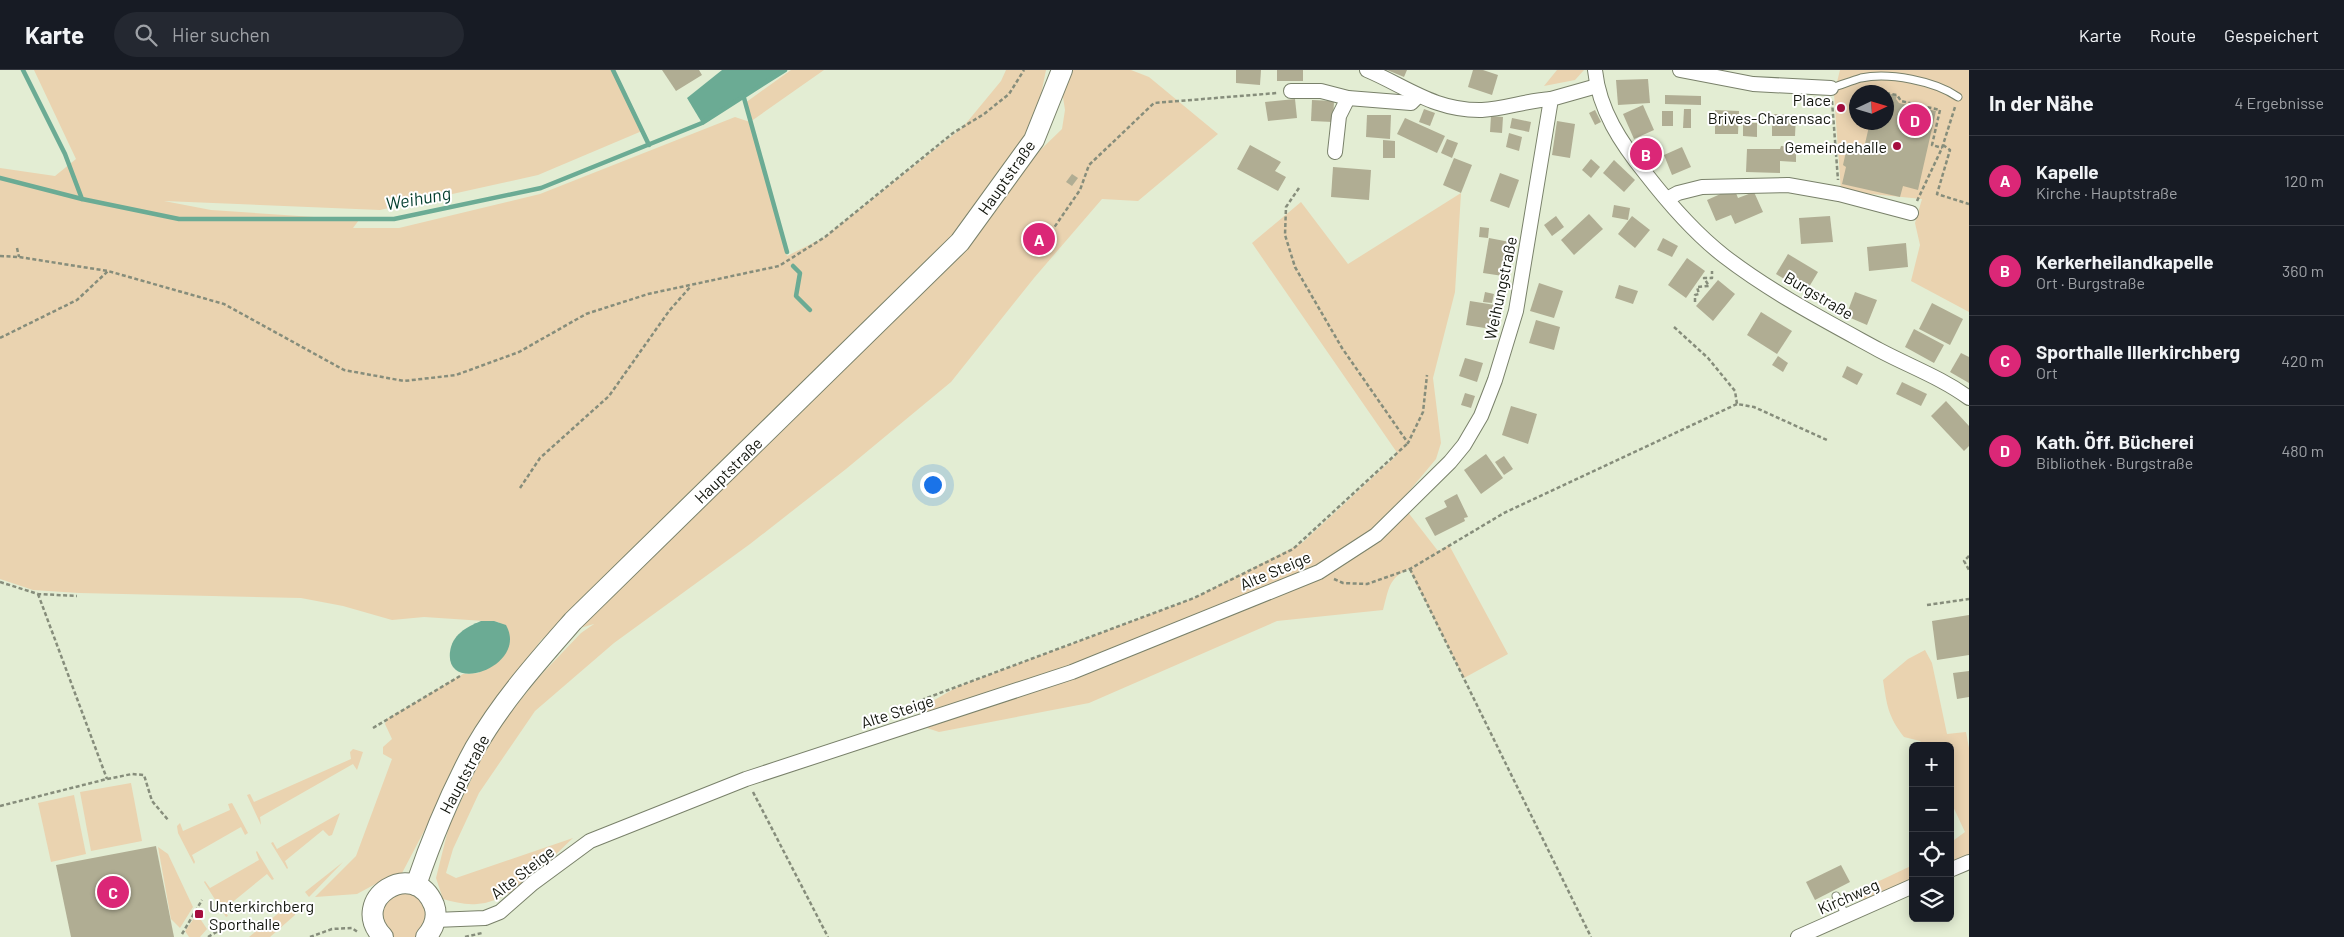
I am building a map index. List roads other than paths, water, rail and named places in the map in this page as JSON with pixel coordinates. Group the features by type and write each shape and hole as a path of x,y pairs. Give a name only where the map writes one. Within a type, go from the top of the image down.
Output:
{"main road":[{"name":"Hauptstraße","path":"416,885 435,831 476,748 526,674 573,621 960,242 1034,140 1062,70"},
{"path":"382,937 373,921 373,910 377,898 385,889 394,884 406,883 416,885 425,891 435,908 431,928"}],"street":[{"path":"1366,70 1417,97 1461,110 1485,110 1551,99 1570,92 1597,86 1595,70"},
{"path":"1680,70 1753,84 1831,88"},
{"name":"Burgstraße","path":"1597,86 1613,128 1632,156 1667,200 1723,255 1804,309 1893,358 1954,387 1969,398"},
{"path":"1291,92 1321,91 1348,98 1411,103 1417,97"},
{"path":"1335,152 1339,116 1348,98"},
{"name":"Weihungstraße","path":"1376,535 1450,462 1464,444 1481,416 1498,372 1516,311 1551,99"},
{"path":"1667,200 1678,193 1702,187 1788,186 1839,194 1910,213"},
{"name":"Alte Steige","path":"431,928 485,918 500,912 533,883 590,841 746,780 1072,672 1319,572 1376,535"},
{"path":"1954,868 1969,862"},
{"name":"Kirchweg","path":"1798,937 1909,888"}],"lane":[{"path":"1831,88 1862,78 1902,78 1946,89 1958,97"},
{"path":"1836,896 1846,916"}],"waterway":[{"path":"23,70 65,154 82,199"},
{"path":"613,70 649,145"},
{"name":"Weihung","path":"0,178 82,199 179,219 394,219 541,188 702,123 785,70"},
{"path":"744,98 787,252"},
{"path":"793,266 800,273 796,296 810,310"}],"place":[{"name":"Place Brives-Charensac","path":"1841,108"},
{"name":"Kath. Öff. Bücherei","path":"1915,120"},
{"name":"Gemeindehalle","path":"1897,146"},
{"name":"Kerkerheilandkapelle","path":"1646,154"},
{"name":"Kapelle","path":"1039,239"},
{"name":"Sporthalle Illerkirchberg","path":"113,892"},
{"name":"Unterkirchberg Sporthalle","path":"199,914"}]}
